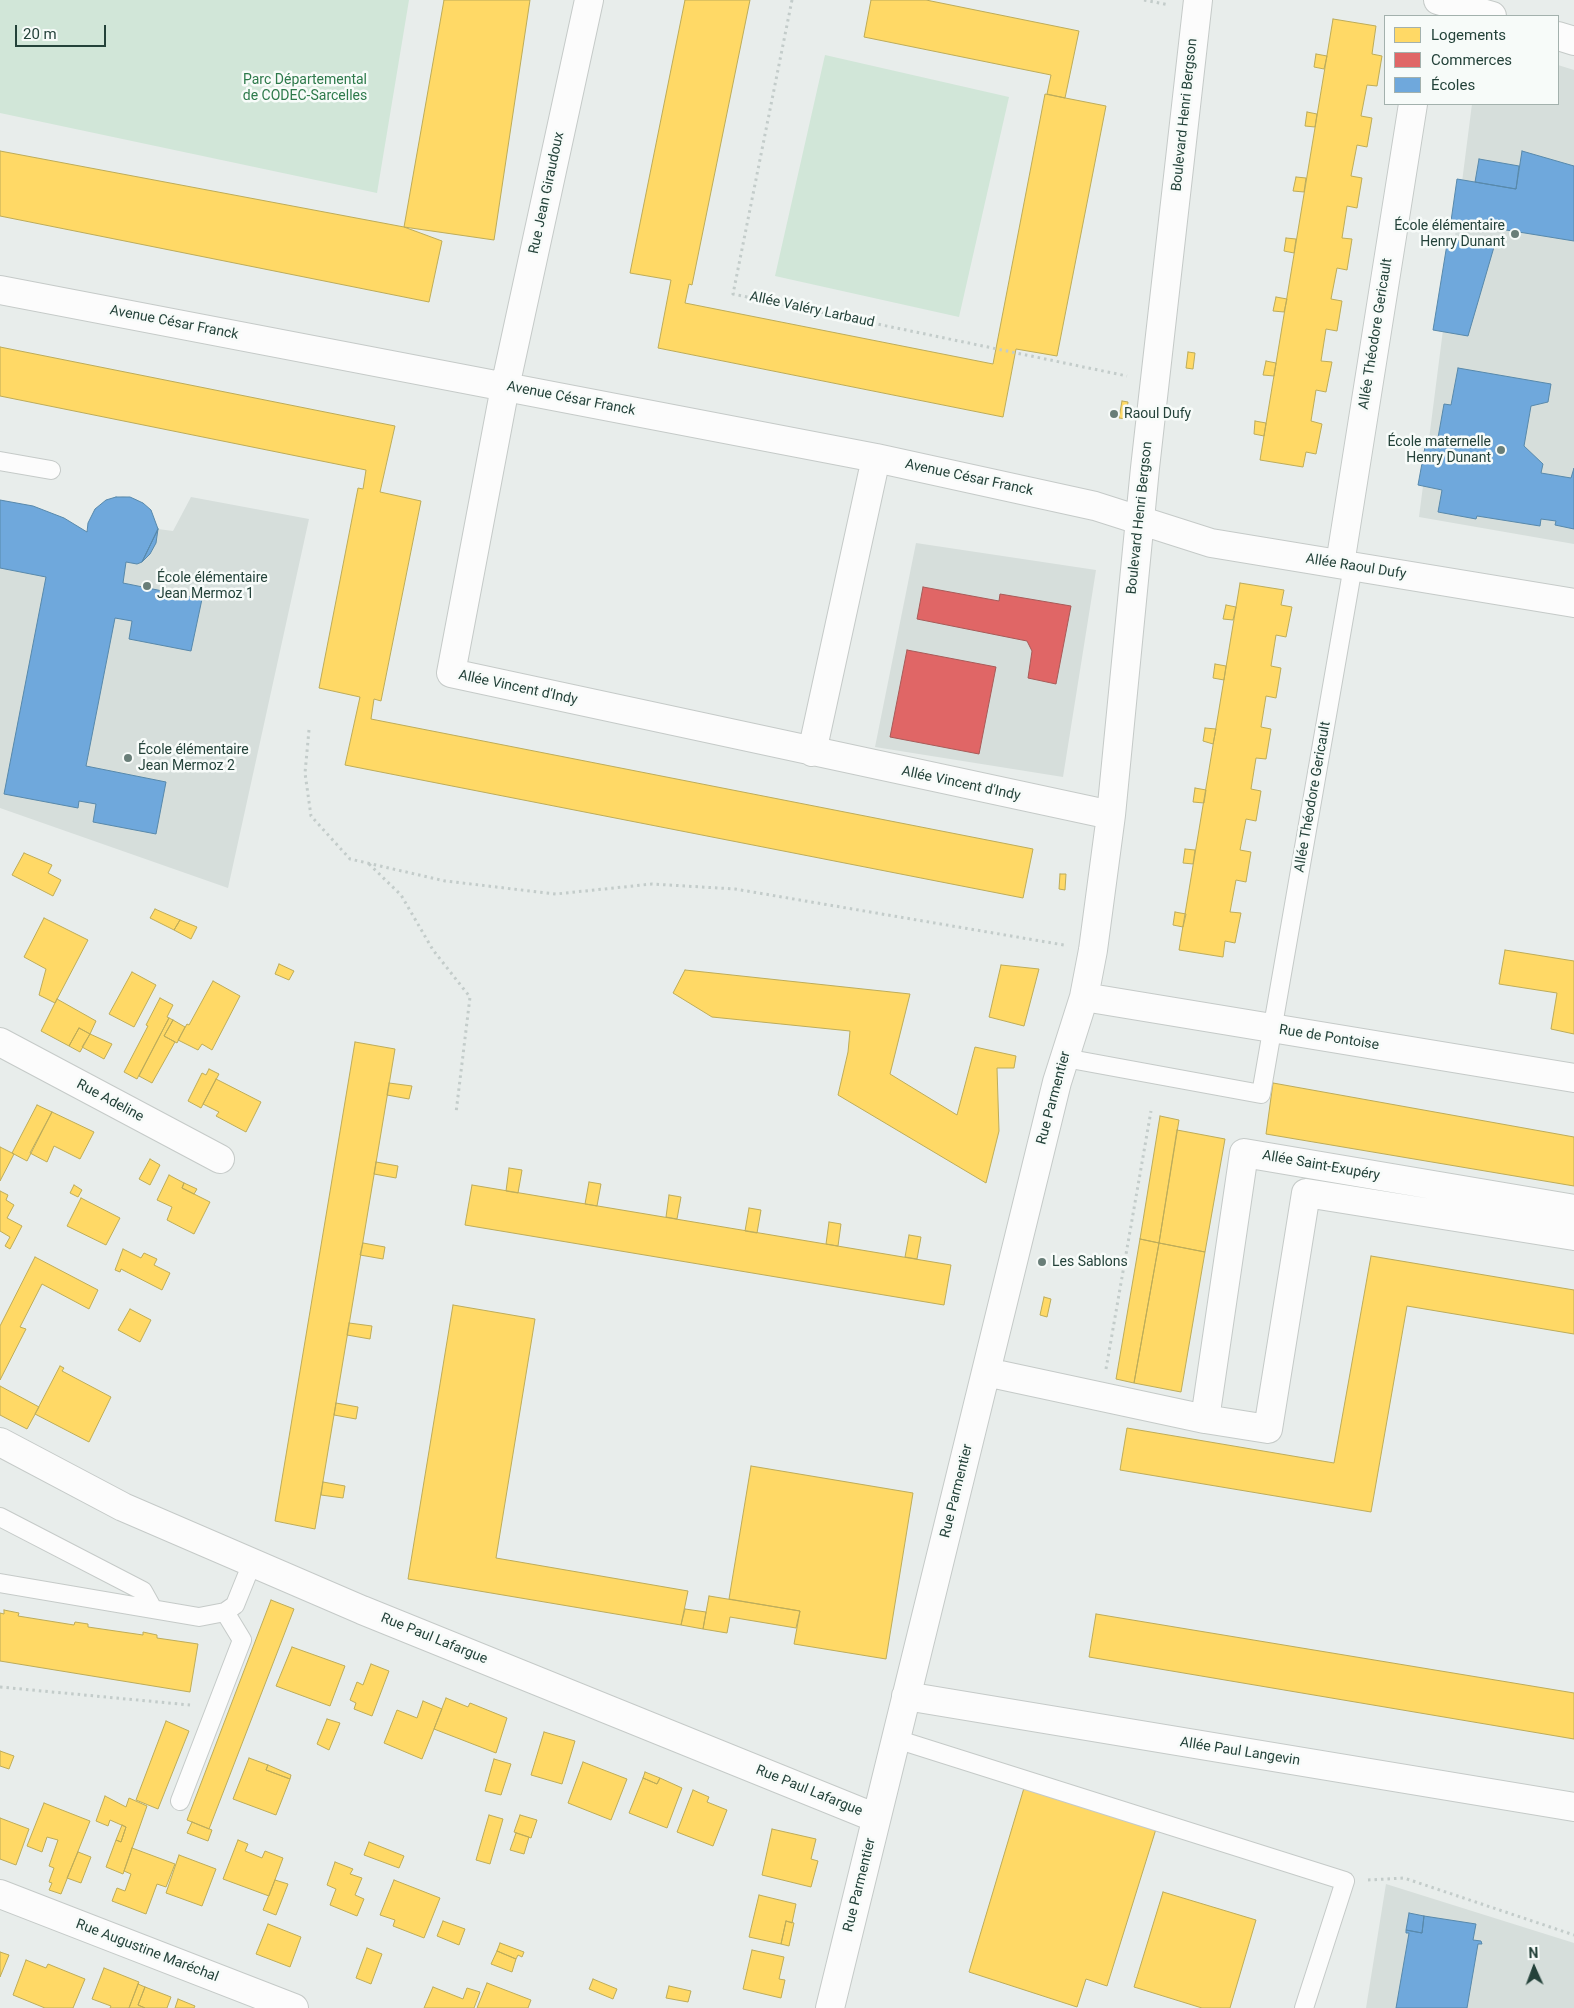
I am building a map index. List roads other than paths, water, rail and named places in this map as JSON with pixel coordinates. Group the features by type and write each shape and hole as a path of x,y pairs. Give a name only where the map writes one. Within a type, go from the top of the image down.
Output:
{"street":[{"name":"Rue Jean Giraudoux","path":"505,386 589,0"},
{"name":"Boulevard Henri Bergson","path":"1088,974 1111,815 1140,521 1198,0"},
{"path":"1427,15 1429,0"},
{"path":"1438,0 1489,15"},
{"path":"1559,36 1574,41"},
{"name":"Allée Théodore Gericault","path":"1347,565 1413,105"},
{"name":"Avenue César Franck","path":"0,290 876,458 1095,506 1140,521"},
{"name":"Allée Vincent d'Indy","path":"505,386 451,673 1111,815"},
{"path":"812,752 876,458"},
{"name":"Allée Raoul Dufy","path":"1140,521 1210,543 1574,603"},
{"name":"Rue de Pontoise","path":"1088,974 1272,1028 1574,1078"},
{"name":"Rue Parmentier","path":"830,2008 1057,1082 1088,974"},
{"name":"Rue Adeline","path":"0,1042 220,1159"},
{"name":"Allée Saint-Exupéry","path":"1205,1419 1244,1153 1574,1209"},
{"name":"Allée Saint-Exupéry","path":"986,1372 1205,1419 1268,1429 1306,1193 1574,1236"},
{"name":"Rue Paul Lafargue","path":"0,1442 123,1507 252,1563 362,1610 876,1818"},
{"name":"Allée Paul Langevin","path":"906,1696 1574,1807"},
{"name":"Rue Augustine Maréchal","path":"0,1894 294,2008"}],"lane":[{"path":"0,460 51,470"},
{"name":"Allée Théodore Gericault","path":"1065,1058 1261,1094 1347,565"},
{"path":"0,1517 143,1591 153,1609"},
{"path":"0,1583 199,1617 225,1612 235,1605 252,1563"},
{"path":"180,1801 242,1640 225,1612"},
{"path":"896,1739 1345,1881 1304,2008"}],"place":[{"name":"École élémentaire Henry Dunant","path":"1515,234"},
{"name":"Raoul Dufy","path":"1114,414"},
{"name":"École maternelle Henry Dunant","path":"1501,450"},
{"name":"École élémentaire Jean Mermoz 1","path":"147,586"},
{"name":"École élémentaire Jean Mermoz 2","path":"128,758"},
{"name":"Les Sablons","path":"1042,1262"}],"park label":[{"name":"Parc Départemental de CODEC-Sarcelles","path":"305,88"}]}
